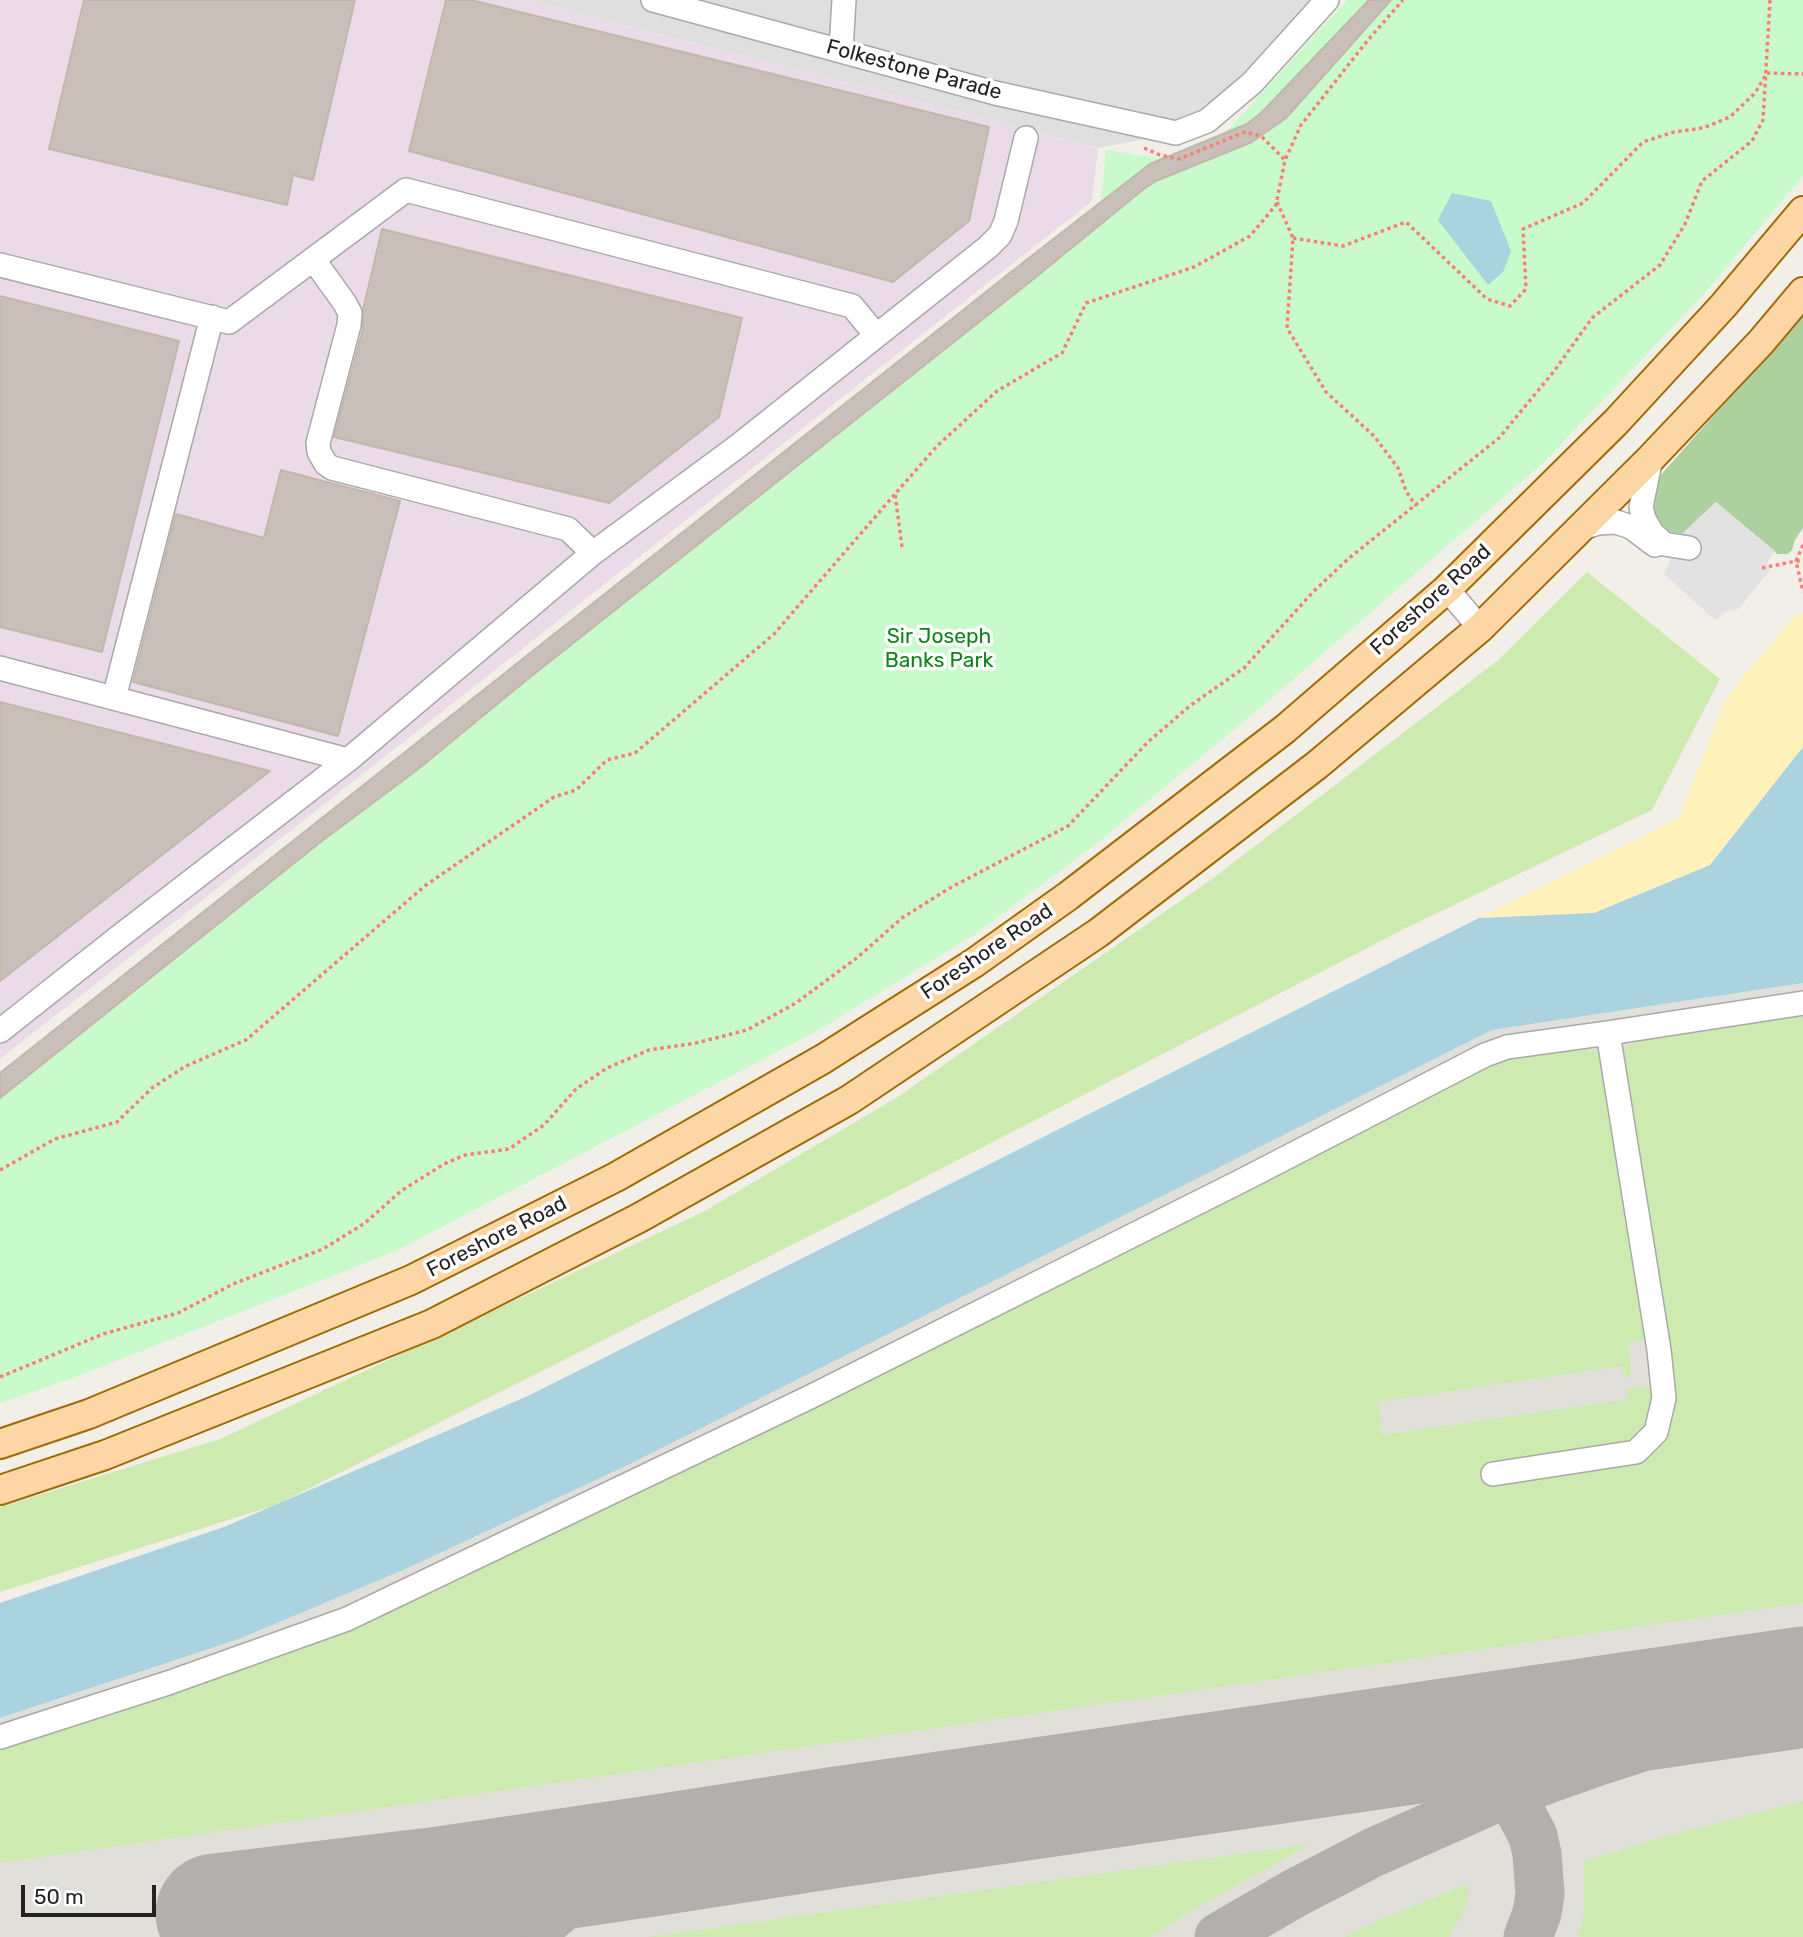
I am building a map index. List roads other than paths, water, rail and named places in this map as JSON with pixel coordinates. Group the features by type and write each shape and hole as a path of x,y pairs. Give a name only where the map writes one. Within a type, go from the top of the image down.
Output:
{"main road":[{"name":"Foreshore Road","path":"0,1444 89,1414 411,1280 616,1177 824,1059 974,963 1069,896 1285,729 1447,589 1616,422 1723,306 1803,211"},
{"path":"0,1490 105,1455 432,1324 639,1218 849,1100 1098,933 1317,765 1480,628 1651,458 1761,342 1803,292"}],"street":[{"name":"Folkestone Parade","path":"653,0 996,93 1176,133 1207,121 1252,83 1327,0"},
{"path":"841,50 844,0"},
{"path":"0,1031 348,760 593,553 738,446 988,247 1000,235 1006,221 1026,138"},
{"path":"0,265 229,322 406,190 852,306 876,335"},
{"path":"313,259 350,313 318,443 318,452 326,464 332,468 568,529 593,553"},
{"path":"114,698 212,317"},
{"path":"1579,529 1607,522 1623,524 1683,555 1652,533 1644,519 1641,507 1651,458"},
{"path":"1447,589 1480,628"},
{"path":"0,668 348,760"},
{"path":"0,1737 168,1683 346,1619 810,1397 1507,1046 1803,1003"},
{"path":"1493,1474 1636,1452 1656,1432 1664,1398 1608,1033"}],"water":[{"path":"1452,193 1491,201 1511,251 1503,272 1488,285 1438,220"},
{"path":"1803,747 1803,983 1492,1030 628,1465 408,1568 239,1639 0,1718 0,1603 224,1527 530,1395 1479,918 1594,913 1710,865"}],"park label":[{"name":"Sir Joseph Banks Park","path":"939,649"}]}
